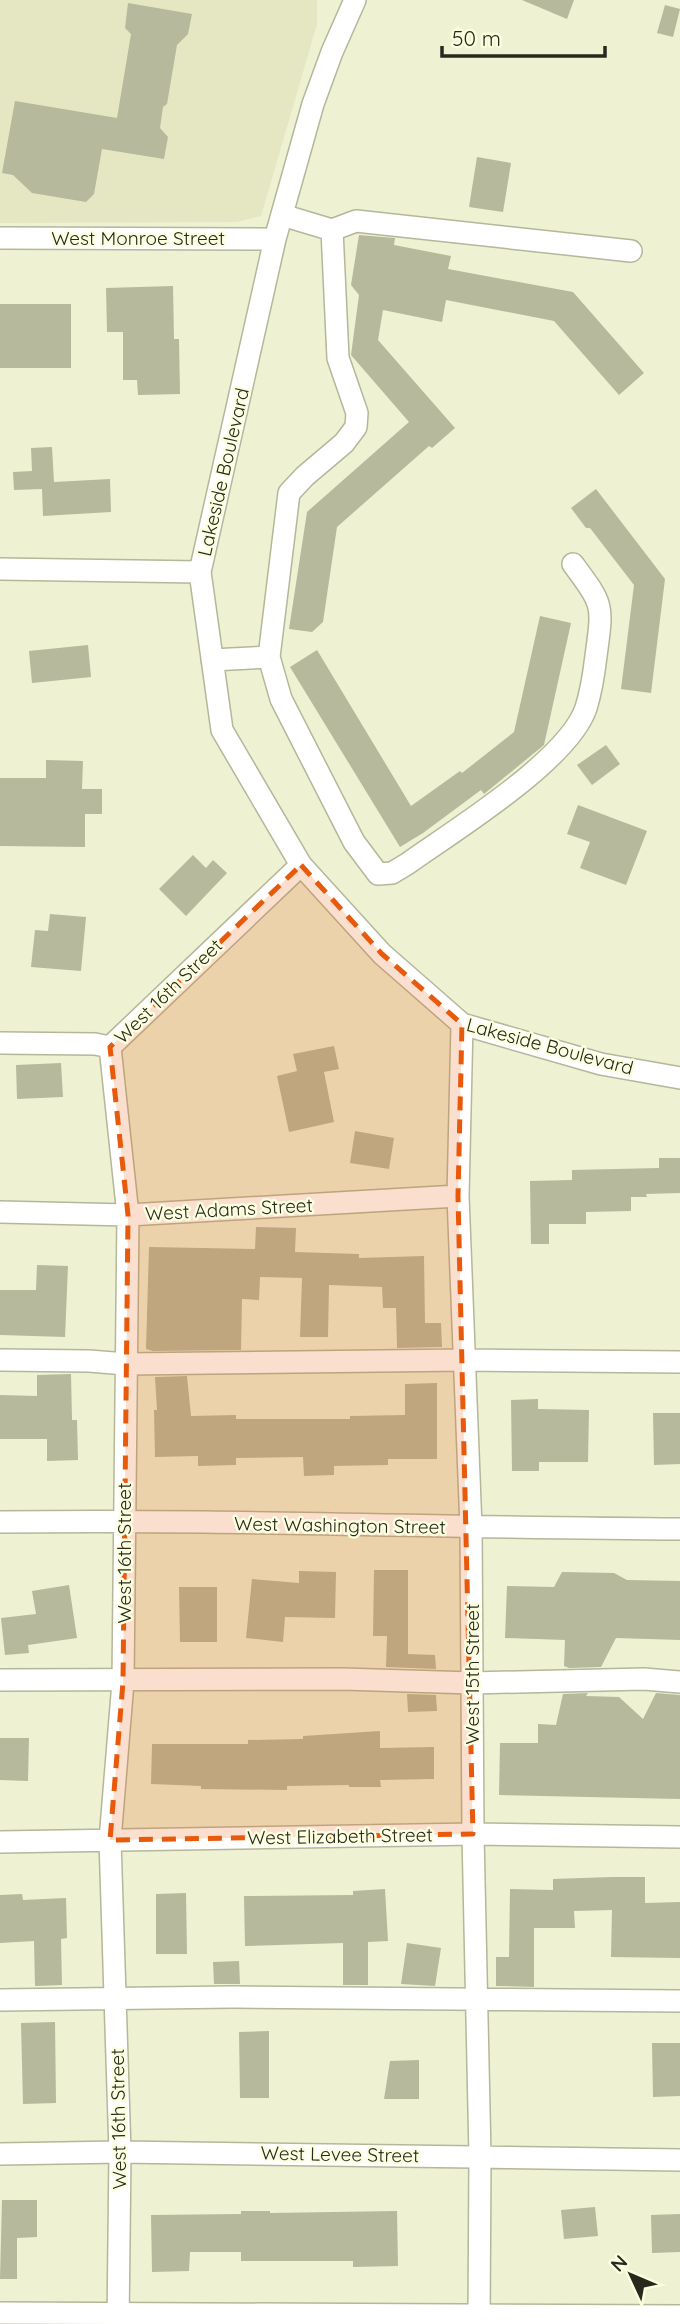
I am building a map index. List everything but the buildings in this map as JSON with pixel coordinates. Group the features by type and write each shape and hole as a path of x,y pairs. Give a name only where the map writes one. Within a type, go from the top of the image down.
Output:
{"street":[{"name":"Lakeside Boulevard","path":"355,0 313,104 275,239 200,572 222,730 301,864 382,954 462,1024 601,1064 680,1078"},
{"path":"282,215 332,230 356,221 631,250"},
{"path":"332,230 338,358 357,413 356,427 344,443 289,493 269,657 281,699 355,842 378,874 391,873 407,864 540,767 567,738 585,710 595,669 602,615 597,597 573,564"},
{"name":"West Monroe Street","path":"0,238 275,239"},
{"path":"0,569 200,572"},
{"path":"212,660 269,657"},
{"name":"West 16th Street","path":"118,2318 120,2152 110,1840 123,1682 128,1215 110,1046 301,864"},
{"name":"West 15th Street","path":"462,1024 458,1196 471,1528 473,1834 480,2156 479,2320"},
{"path":"0,1043 110,1046"},
{"name":"West Adams Street","path":"0,1212 128,1215 458,1196"},
{"path":"0,1360 126,1364 465,1360 680,1362"},
{"name":"West Washington Street","path":"0,1522 124,1520 471,1528 680,1529"},
{"path":"0,1680 123,1682 343,1679 472,1684 644,1679 680,1682"},
{"name":"West Elizabeth Street","path":"0,1842 473,1834 680,1837"},
{"path":"0,2000 233,1997 680,2001"},
{"name":"West Levee Street","path":"0,2154 120,2152 680,2161"},
{"path":"0,2313 118,2318 479,2320 680,2316"}],"highlighted area":[{"path":"301,865 382,954 462,1024 458,1196 473,1834 110,1840 123,1682 128,1215 110,1047"}],"shaded area":[{"path":"0,0 317,0 317,24 261,216 237,222 0,223"}]}
